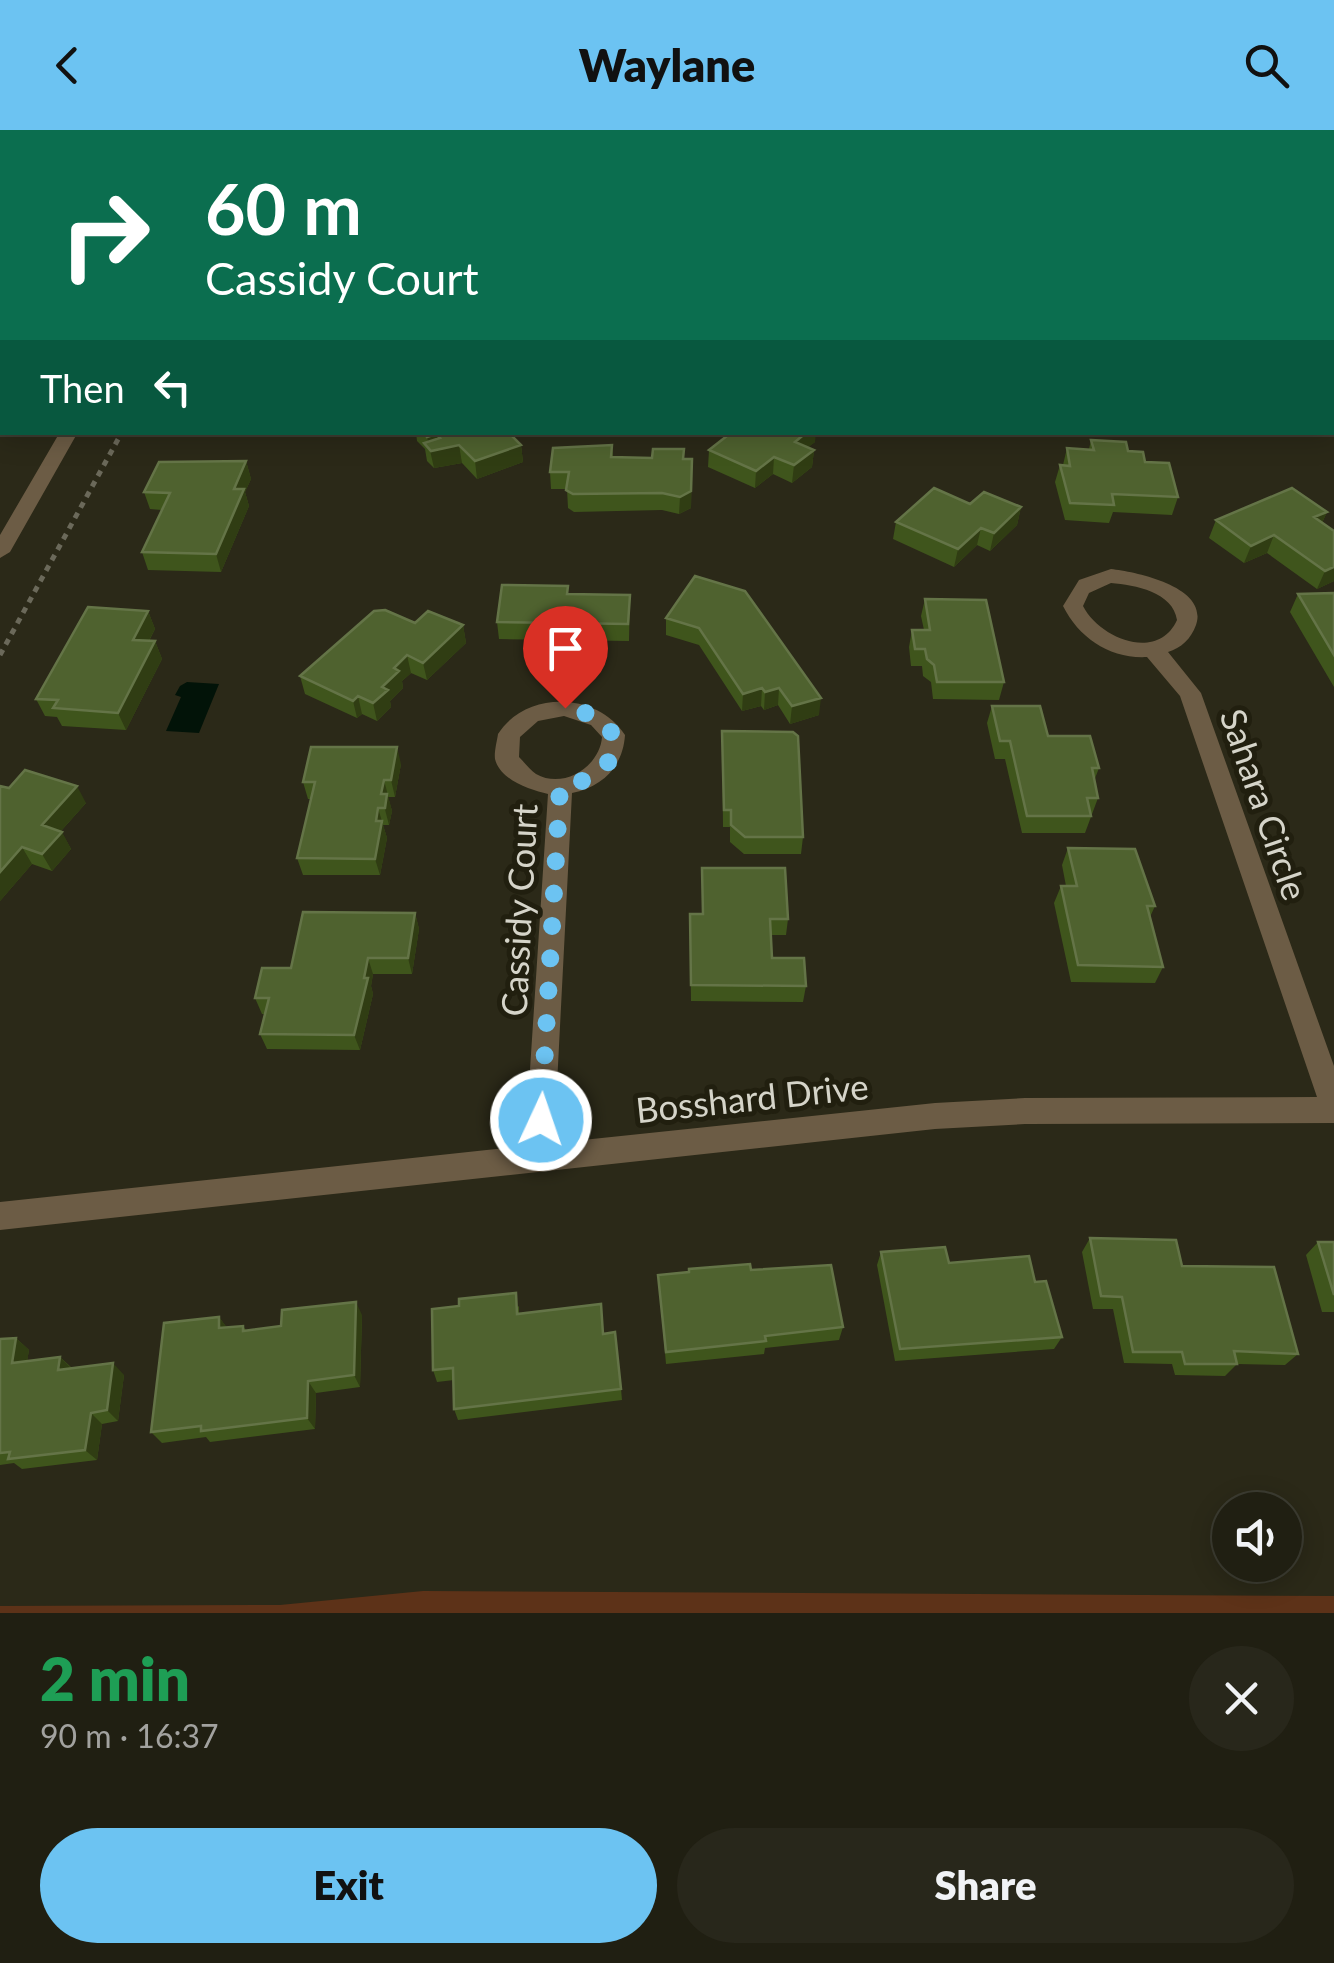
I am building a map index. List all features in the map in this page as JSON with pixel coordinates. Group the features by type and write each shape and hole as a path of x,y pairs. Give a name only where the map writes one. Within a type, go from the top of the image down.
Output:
{"street":[{"path":"0,552 67,435"},
{"path":"1111,576 1148,581 1165,589 1185,612 1186,624 1169,643 1152,648 1116,645 1085,628 1073,606 1075,595 1083,586 1111,576"},
{"name":"Sahara Circle","path":"1152,648 1190,693 1334,1108"},
{"name":"Cassidy Court","path":"547,710 582,710 609,727 615,739 615,752 596,776 560,787 542,785 514,771 507,760 509,734 531,715 547,710"},
{"name":"Cassidy Court","path":"539,1157 560,787"},
{"name":"Bosshard Drive","path":"0,1216 935,1116 1025,1111 1334,1108"}],"path":[{"path":"0,656 120,435"}],"shaded area":[{"path":"187,682 219,684 199,733 166,731 181,697 175,695"},
{"path":"423,1591 1334,1596 1334,1613 0,1613 0,1606 280,1605"}],"building":[{"path":"437,435 511,435 521,445 475,461 459,445 431,451 424,443 440,438"},
{"path":"728,435 803,435 795,442 814,450 794,465 774,457 756,471 709,450"},
{"path":"1091,440 1126,442 1128,451 1143,452 1145,462 1169,463 1178,497 1112,494 1114,505 1070,503 1060,465 1070,466 1067,448 1094,450"},
{"path":"612,445 611,457 652,458 653,449 684,449 683,459 692,459 691,491 680,497 662,493 573,494 566,490 569,472 550,472 553,448"},
{"path":"246,461 234,489 244,489 216,554 142,552 170,493 144,492 159,462"},
{"path":"934,488 970,504 984,492 1021,507 994,533 981,528 958,549 896,522"},
{"path":"1292,488 1327,512 1314,517 1334,531 1334,567 1325,571 1274,535 1251,546 1216,520"},
{"path":"695,576 745,591 821,698 792,706 779,688 743,694 699,628 666,618"},
{"path":"502,585 568,586 567,594 630,595 628,624 497,622"},
{"path":"1334,593 1334,655 1298,594"},
{"path":"925,599 986,600 1004,682 937,682 925,649 915,649 912,630 930,630"},
{"path":"88,607 148,611 133,640 155,641 118,713 53,708 58,700 36,699"},
{"path":"385,610 415,623 428,611 463,625 423,663 407,655 394,668 399,671 382,687 388,690 373,703 358,696 353,701 300,676 374,611"},
{"path":"992,706 1040,706 1048,736 1090,736 1099,768 1092,768 1098,798 1087,798 1091,816 1027,816 1010,741 1000,741"},
{"path":"722,731 793,732 798,736 803,837 745,837 731,825 731,810 724,810"},
{"path":"311,747 397,747 391,780 384,780 381,794 387,794 385,808 378,808 376,821 382,821 375,859 297,858 315,782 303,782"},
{"path":"25,770 77,786 42,825 62,832 42,854 22,847 0,872 0,786 9,788"},
{"path":"1068,848 1135,849 1155,906 1147,906 1163,967 1078,965 1061,886 1077,886"},
{"path":"702,868 785,868 788,919 770,919 772,958 804,958 806,986 691,985 690,914 703,914"},
{"path":"303,912 415,913 408,958 368,958 364,978 368,978 354,1035 260,1034 269,998 255,998 262,968 291,968"},
{"path":"1090,1238 1176,1240 1182,1266 1274,1267 1298,1354 1234,1351 1237,1364 1185,1364 1182,1352 1133,1352 1122,1297 1101,1296"},
{"path":"1318,1242 1334,1242 1334,1295"},
{"path":"945,1247 949,1263 1029,1256 1035,1282 1046,1281 1062,1337 900,1349 881,1252"},
{"path":"750,1264 751,1270 831,1265 843,1327 765,1336 766,1341 666,1352 658,1275"},
{"path":"516,1293 517,1314 601,1304 603,1334 615,1332 621,1389 454,1409 453,1368 433,1370 432,1309 459,1306 459,1299"},
{"path":"356,1302 354,1375 308,1381 307,1418 201,1431 201,1426 151,1432 164,1323 219,1317 219,1328 243,1326 243,1331 281,1326 282,1310"},
{"path":"16,1338 12,1363 60,1357 58,1370 113,1363 107,1410 91,1413 85,1450 8,1459 10,1452 0,1453 0,1339"}],"route":[{"path":"541,1120 560,787 596,776 608,766 615,752 615,739 598,717 565,708"}]}
